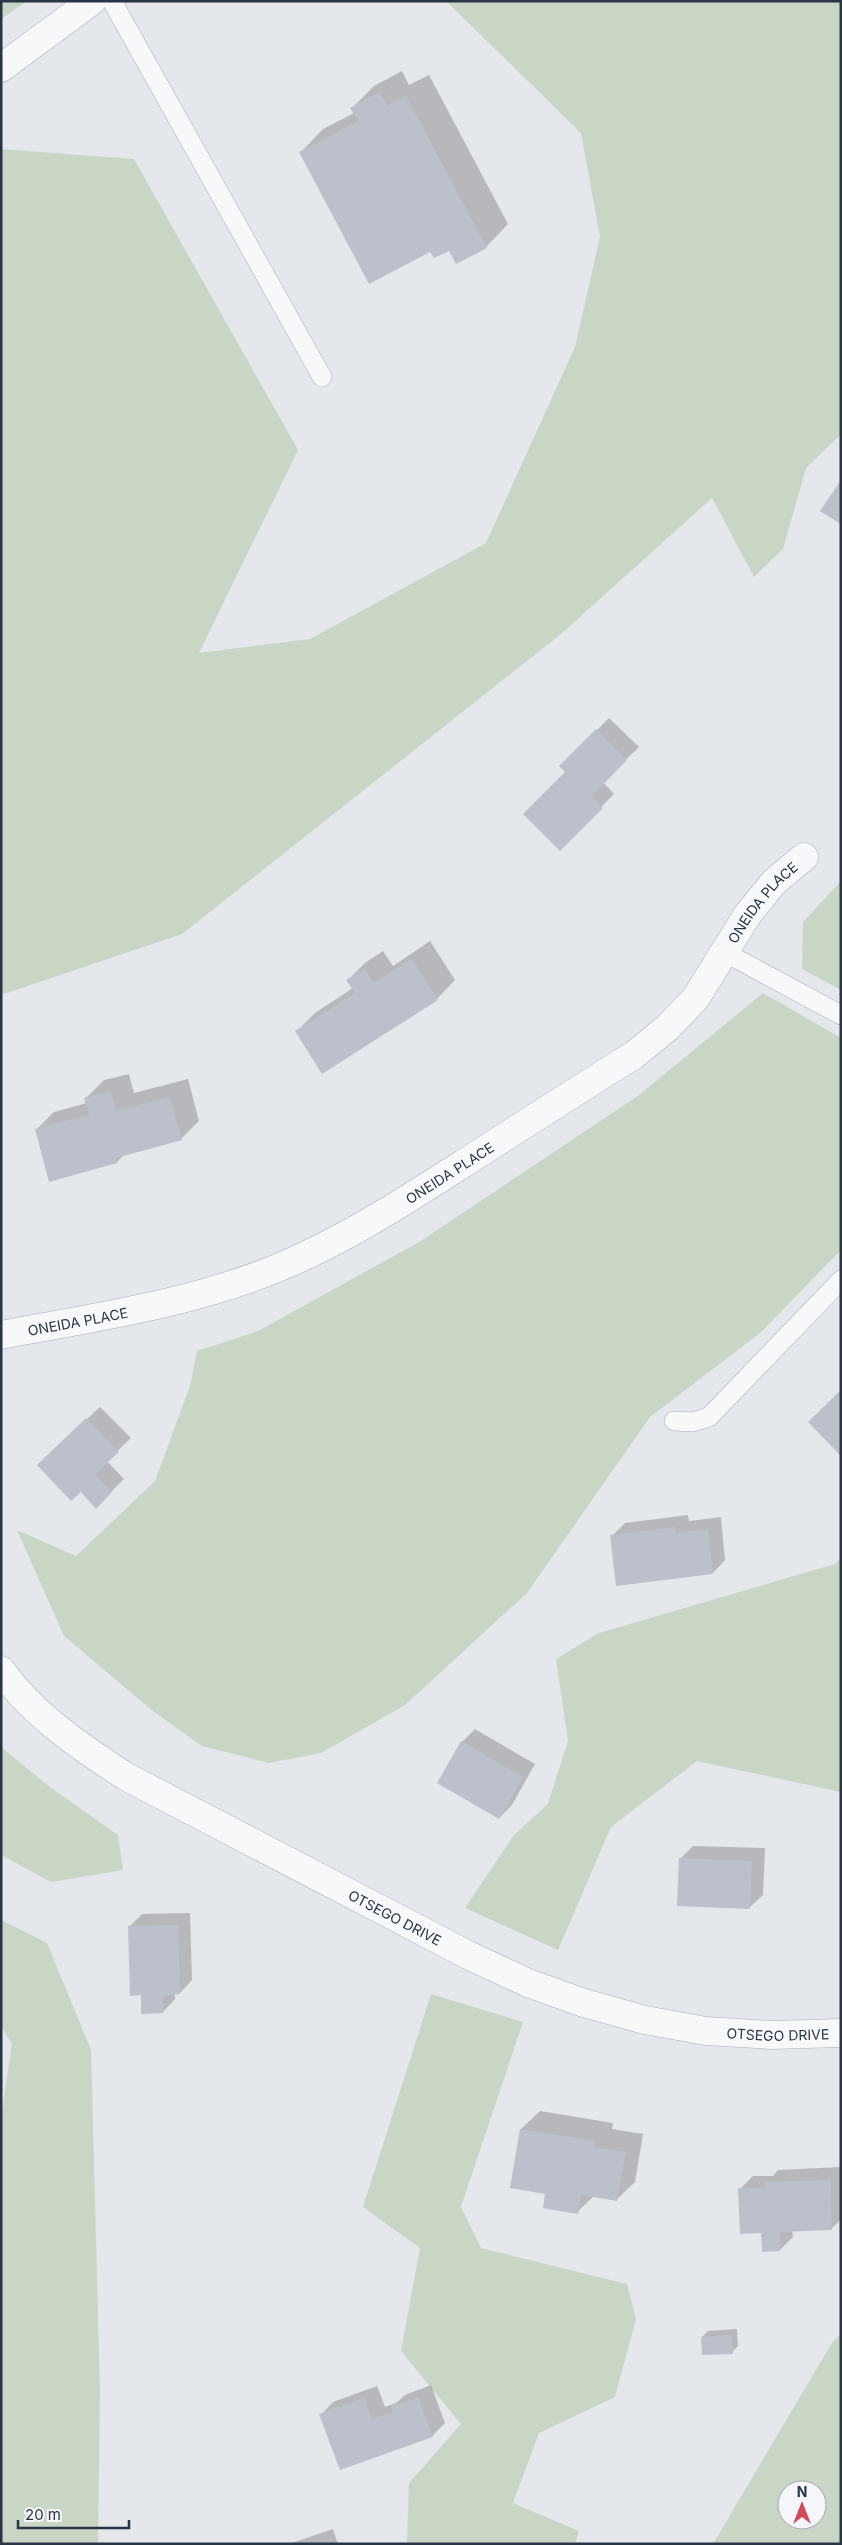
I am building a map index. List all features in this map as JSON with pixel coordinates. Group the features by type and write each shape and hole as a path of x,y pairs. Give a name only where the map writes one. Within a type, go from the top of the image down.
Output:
{"street":[{"path":"1,68 92,1"},
{"name":"ONEIDA PLACE","path":"1,1335 122,1312 232,1284 286,1264 338,1240 386,1213 634,1055 667,1028 695,999 748,914 774,882 804,857"},
{"name":"OTSEGO DRIVE","path":"1,1670 36,1710 79,1746 125,1776 468,1955 528,1983 584,2003 645,2020 706,2031 772,2035 841,2033"}],"lane":[{"path":"112,1 322,377"},
{"path":"724,952 841,1015"},
{"path":"674,1421 693,1422 708,1417 841,1280"}],"green space":[{"path":"1,1 27,1 1,19"},
{"path":"446,1 841,1 841,434 806,468 783,549 754,577 712,498 561,634 182,934 1,995 1,149 134,159 298,450 199,653 310,639 486,543 575,347 600,237 581,133"},
{"path":"841,881 841,990 802,969 803,922"},
{"path":"763,993 841,1038 841,1250 760,1333 650,1417 527,1593 405,1705 321,1753 269,1763 202,1746 154,1712 64,1636 17,1530 76,1556 155,1481 190,1386 197,1351 258,1331 421,1241 639,1095"},
{"path":"841,1558 841,1792 697,1761 611,1827 558,1950 465,1908 514,1835 548,1804 568,1741 556,1659 599,1633 835,1564"},
{"path":"1,1747 50,1787 118,1835 123,1870 51,1882 1,1855"},
{"path":"1,1920 47,1943 91,2050 100,2391 98,2544 1,2544 1,2117 12,2044 1,2026"},
{"path":"431,1994 523,2022 461,2207 481,2248 627,2284 636,2319 615,2397 539,2433 513,2503 579,2531 575,2544 407,2544 409,2483 461,2424 401,2351 420,2248 363,2207"},
{"path":"841,2335 841,2544 713,2544 833,2341"}],"building":[{"path":"380,92 387,106 406,96 487,248 456,264 449,251 434,258 430,252 369,284 299,152 358,121 350,108"},
{"path":"841,480 841,524 820,511"},
{"path":"596,729 627,760 592,796 603,808 560,851 523,814 565,772 559,766"},
{"path":"412,959 438,1000 322,1074 295,1031 355,993 346,980 365,969 374,983"},
{"path":"111,1091 116,1111 170,1097 182,1140 116,1158 117,1163 49,1182 35,1129 89,1115 84,1098"},
{"path":"841,1390 841,1456 808,1422"},
{"path":"86,1418 119,1452 95,1474 112,1492 96,1509 81,1492 71,1501 37,1465"},
{"path":"675,1527 676,1533 708,1529 713,1574 616,1586 610,1535"},
{"path":"461,1741 523,1777 499,1819 437,1783"},
{"path":"679,1858 752,1861 750,1909 677,1906"},
{"path":"178,1925 180,1994 163,1995 163,2013 141,2014 141,1995 130,1996 128,1926"},
{"path":"520,2129 595,2141 594,2147 626,2152 617,2201 581,2195 578,2214 543,2208 545,2194 510,2188"},
{"path":"831,2180 832,2230 780,2232 780,2251 762,2252 761,2233 740,2234 738,2188 765,2188 764,2182"},
{"path":"732,2335 733,2354 702,2355 701,2337"},
{"path":"418,2397 433,2437 340,2470 319,2414 364,2398 372,2419 393,2412 391,2407"}]}
